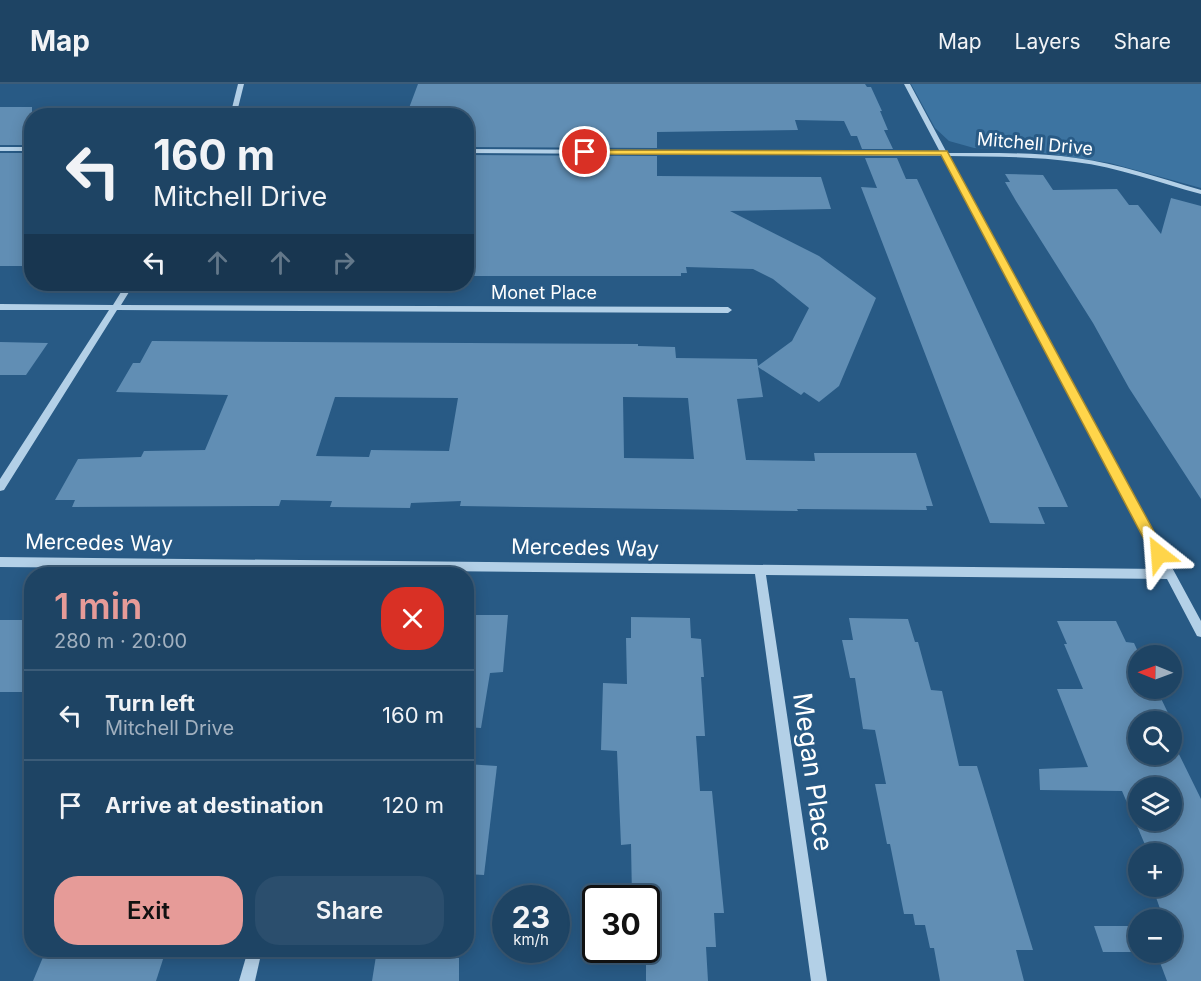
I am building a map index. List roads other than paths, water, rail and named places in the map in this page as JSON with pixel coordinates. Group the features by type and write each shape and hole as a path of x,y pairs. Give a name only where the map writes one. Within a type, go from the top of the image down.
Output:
{"street":[{"path":"235,108 241,84"},
{"path":"907,84 1201,632"},
{"path":"0,148 24,149"},
{"name":"Mitchell Drive","path":"474,151 1017,155 1076,160 1129,171 1201,192"},
{"path":"0,487 125,291"},
{"name":"Monet Place","path":"0,307 728,310"},
{"name":"Mercedes Way","path":"0,562 221,567"},
{"name":"Mercedes Way","path":"474,570 1170,574"},
{"name":"Megan Place","path":"760,570 819,981"},
{"path":"247,981 253,957"}]}
